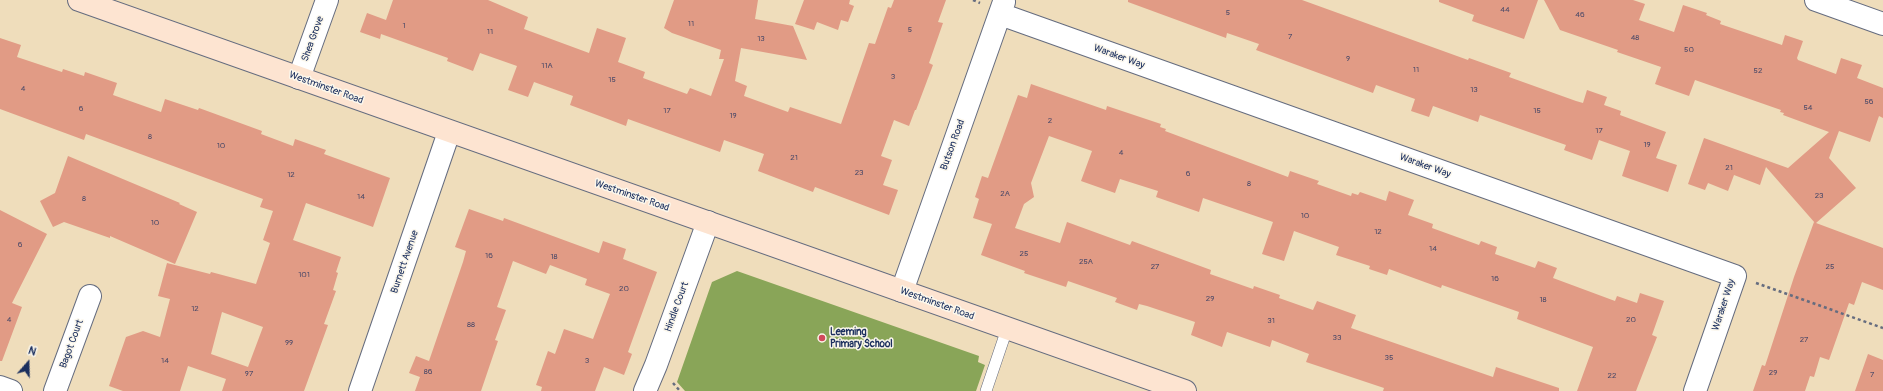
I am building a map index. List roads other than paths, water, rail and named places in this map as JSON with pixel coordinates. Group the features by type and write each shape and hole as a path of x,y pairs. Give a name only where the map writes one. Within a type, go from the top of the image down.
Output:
{"main road":[{"name":"Westminster Road","path":"79,0 1185,391"}],"street":[{"name":"Shea Grove","path":"299,78 328,0"},
{"path":"1816,0 1883,24"},
{"name":"Waraker Way","path":"1002,7 1735,276 1695,391"},
{"name":"Butson Road","path":"902,291 1002,7"},
{"name":"Burnett Avenue","path":"360,391 449,132"},
{"name":"Hindle Court","path":"645,391 656,365 708,222"},
{"name":"Bagot Court","path":"55,391 90,296"},
{"path":"0,387 11,391"}],"lane":[{"path":"986,391 1007,328"}],"place":[{"name":"Leeming Primary School","path":"822,338"}]}
